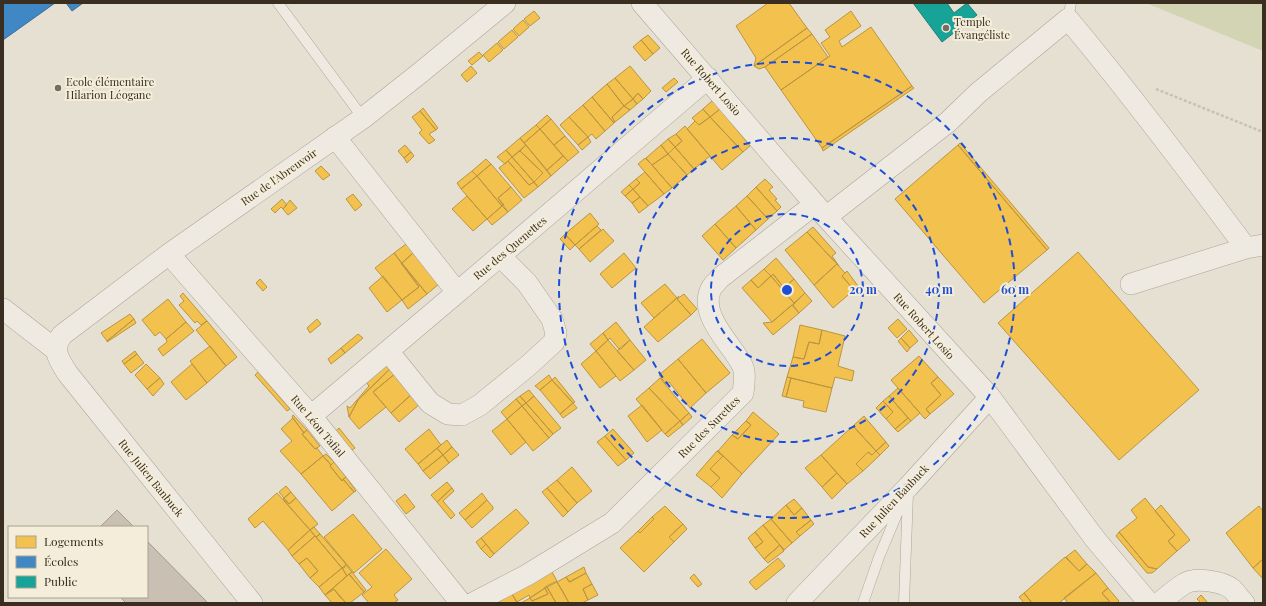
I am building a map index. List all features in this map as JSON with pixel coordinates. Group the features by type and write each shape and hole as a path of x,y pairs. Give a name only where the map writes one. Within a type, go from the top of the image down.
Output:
{"street":[{"name":"Rue de l'Abreuvoir","path":"56,350 58,341 62,335 169,254 363,118 505,3"},
{"name":"Rue Robert Losio","path":"642,3 708,78 820,211 990,397 1095,539 1149,603"},
{"name":"Rue des Surettes","path":"473,603 527,574 612,524 743,393 744,370 740,361 715,325 710,311 708,300 712,287 720,278 948,122 978,92 1070,11"},
{"path":"1070,11 1139,107 1254,246 1130,284"},
{"name":"Rue des Quenettes","path":"311,416 457,292 501,257 708,78"},
{"path":"335,138 457,292"},
{"name":"Rue Léon Tafial","path":"169,254 311,416 461,603"},
{"path":"388,352 430,403 448,414 462,415 480,405 529,365 554,342 556,333 552,319 527,283 501,257"},
{"path":"3,309 56,350"},
{"name":"Rue Julien Banbuck","path":"56,350 58,358 68,374 252,603"},
{"name":"Rue Julien Banbuck","path":"797,603 908,487 990,397"},
{"path":"1159,603 1185,583 1199,581 1210,581 1222,584 1231,589 1244,603"}],"lane":[{"path":"278,3 363,118"},
{"path":"863,603 879,557 908,487"},
{"path":"904,603 908,487"}],"path":[{"path":"1154,89 1263,132"}],"green space":[{"path":"1146,3 1263,3 1263,51"}],"building: Logements":[{"path":"768,3 789,3 807,28 754,66 756,58 736,26"},
{"path":"534,11 540,18 530,26 524,19"},
{"path":"851,11 861,26 839,41 842,47 871,27 912,86 822,148 781,90 830,56 821,43 830,37 825,30"},
{"path":"523,20 529,27 519,36 513,29"},
{"path":"807,28 812,34 765,67 759,69 754,66"},
{"path":"512,30 518,37 504,49 498,42"},
{"path":"812,34 828,57 781,90 765,67"},
{"path":"648,35 660,48 653,54 641,40"},
{"path":"641,40 653,54 645,61 633,47"},
{"path":"497,43 503,50 489,62 483,55"},
{"path":"479,52 483,56 472,65 468,61"},
{"path":"471,66 477,73 467,82 461,75"},
{"path":"630,66 651,91 643,99 638,93 633,99 615,78"},
{"path":"615,78 633,99 624,106 607,84"},
{"path":"674,78 678,82 666,92 662,88"},
{"path":"607,84 624,106 612,117 615,122 614,123 592,97"},
{"path":"912,86 914,88 823,151 822,148"},
{"path":"638,93 643,99 637,104 633,99"},
{"path":"592,97 614,123 605,131 583,105"},
{"path":"633,99 637,104 630,110 624,106"},
{"path":"713,100 720,109 710,117 703,109"},
{"path":"583,105 605,131 596,139 592,134 588,137 569,117"},
{"path":"624,106 630,110 615,122 612,117"},
{"path":"423,108 438,128 436,130 420,111"},
{"path":"703,109 710,117 699,125 692,118"},
{"path":"720,109 750,146 743,152 710,117"},
{"path":"420,111 436,130 429,134 435,140 429,144 419,133 422,130 412,117"},
{"path":"547,115 551,119 540,129 536,125"},
{"path":"569,117 588,137 578,145 560,125"},
{"path":"710,117 743,152 722,170 687,129 695,121 699,125"},
{"path":"551,119 565,136 554,145 540,129"},
{"path":"536,125 540,129 524,143 520,138"},
{"path":"685,126 710,156 694,169 675,147 682,141 676,134"},
{"path":"540,129 563,156 547,170 524,143"},
{"path":"676,134 682,141 675,147 668,139"},
{"path":"565,136 579,152 568,161 554,145"},
{"path":"588,137 591,142 582,150 578,145"},
{"path":"520,138 526,145 512,157 506,150"},
{"path":"668,139 675,147 668,154 661,145"},
{"path":"960,143 1049,248 1047,250 958,145"},
{"path":"405,145 411,152 404,158 398,151"},
{"path":"526,145 551,176 538,187 534,182 543,173 520,151"},
{"path":"661,145 668,154 652,165 646,158"},
{"path":"958,145 1047,250 984,303 895,199"},
{"path":"675,147 694,169 687,175 668,154"},
{"path":"506,150 512,157 505,164 497,157"},
{"path":"520,151 543,173 534,182 512,157"},
{"path":"411,152 414,156 407,163 404,158"},
{"path":"668,154 687,175 672,188 652,165"},
{"path":"563,156 568,161 551,176 547,170"},
{"path":"512,157 534,182 529,185 508,161"},
{"path":"645,158 672,188 664,194 638,164"},
{"path":"486,159 491,164 477,176 472,171"},
{"path":"508,161 529,185 534,182 538,187 524,198 499,168"},
{"path":"491,164 511,187 498,198 504,205 502,206 477,176"},
{"path":"321,166 330,175 323,180 315,171"},
{"path":"472,171 477,176 461,189 457,183"},
{"path":"645,172 664,194 648,206 633,189 640,183 636,179"},
{"path":"477,176 502,206 487,219 461,189"},
{"path":"636,179 640,183 633,189 629,185"},
{"path":"765,179 773,187 769,190 777,199 775,200 781,207 777,211 756,187"},
{"path":"629,185 633,189 625,196 621,192"},
{"path":"511,187 522,200 508,212 498,198"},
{"path":"756,187 777,211 768,219 747,196"},
{"path":"633,189 640,197 632,203 625,196"},
{"path":"353,194 362,205 355,211 346,199"},
{"path":"467,196 487,219 473,231 452,209"},
{"path":"747,196 768,219 756,230 736,206"},
{"path":"640,197 648,206 639,213 632,203"},
{"path":"282,199 287,205 283,209 281,207 275,213 271,209"},
{"path":"290,200 297,208 288,215 283,209"},
{"path":"502,206 508,212 492,225 487,219"},
{"path":"736,206 756,230 736,248 715,224"},
{"path":"590,213 599,224 575,245 565,234"},
{"path":"715,224 736,248 723,260 702,236"},
{"path":"597,226 601,230 579,249 575,245"},
{"path":"813,227 836,253 832,256 839,266 807,232"},
{"path":"603,229 614,241 590,262 579,249"},
{"path":"807,232 837,264 814,285 785,250"},
{"path":"565,234 575,245 570,250 560,239"},
{"path":"406,244 413,253 402,263 394,253"},
{"path":"1078,252 1199,390 1119,460 998,323"},
{"path":"394,253 419,287 402,300 375,268"},
{"path":"413,253 439,284 427,294 402,263"},
{"path":"624,253 636,268 612,288 600,274"},
{"path":"776,258 794,279 784,288 773,274 771,276 764,269"},
{"path":"401,263 427,294 408,309 402,300 419,287"},
{"path":"837,264 845,273 842,276 854,290 833,308 814,285"},
{"path":"764,269 771,276 758,288 751,280"},
{"path":"847,271 858,286 854,290 842,276"},
{"path":"773,274 784,288 794,279 805,293 794,303 771,276"},
{"path":"383,276 402,300 387,312 369,288"},
{"path":"771,276 794,303 772,322 742,288 751,280 758,288"},
{"path":"260,279 267,287 263,291 256,283"},
{"path":"665,284 677,298 654,318 641,303"},
{"path":"183,293 207,321 201,325 197,321 195,323 179,305 184,301 180,296"},
{"path":"805,293 812,301 799,313 793,305"},
{"path":"684,294 697,309 691,315 677,299"},
{"path":"679,296 677,299 691,315 658,342 644,327"},
{"path":"168,299 186,322 166,339 160,332 155,336 142,320"},
{"path":"792,305 799,313 773,335 763,323 772,322"},
{"path":"130,314 134,319 107,341 101,333"},
{"path":"134,319 136,323 107,342 107,341"},
{"path":"317,319 321,324 310,333 307,328"},
{"path":"898,319 907,329 897,338 888,328"},
{"path":"207,321 237,357 226,366 196,330"},
{"path":"186,322 194,331 163,356 158,349 167,342 166,339"},
{"path":"616,322 630,340 619,349 610,338 608,340 603,333"},
{"path":"800,325 822,330 819,344 809,342 804,359 793,357"},
{"path":"822,330 845,336 838,366 854,371 852,381 835,377 832,388 787,377 793,357 804,359 809,342 819,344"},
{"path":"909,330 918,341 910,348 901,338"},
{"path":"603,333 608,340 596,351 590,344"},
{"path":"358,334 363,338 345,353 341,348"},
{"path":"901,338 910,348 907,352 898,341"},
{"path":"702,339 730,373 706,393 678,359"},
{"path":"608,340 634,370 620,381 596,351"},
{"path":"630,340 646,360 634,370 617,351"},
{"path":"210,346 226,366 207,383 190,361"},
{"path":"341,348 345,353 331,364 328,359"},
{"path":"135,351 137,354 124,364 122,361"},
{"path":"596,351 616,376 600,388 581,364"},
{"path":"137,354 144,363 131,373 124,364"},
{"path":"919,356 938,377 931,383 941,395 926,409 930,414 925,419 891,380"},
{"path":"392,357 394,365 358,400 349,417 347,406 350,408 369,386 366,382"},
{"path":"678,359 706,393 690,408 669,382 666,384 659,375"},
{"path":"146,364 160,378 147,389 135,375"},
{"path":"192,364 207,383 186,400 171,382"},
{"path":"394,365 396,373 373,392 386,407 359,429 349,417 358,400"},
{"path":"258,372 290,409 287,411 255,375"},
{"path":"396,373 412,394 391,413 373,392"},
{"path":"549,375 552,380 540,390 535,386"},
{"path":"555,377 575,402 573,403 552,380"},
{"path":"787,377 791,378 786,397 782,396"},
{"path":"938,377 954,394 930,414 926,409 941,395 931,383"},
{"path":"160,378 164,384 153,396 147,389"},
{"path":"660,378 689,413 680,421 649,388"},
{"path":"791,378 832,388 826,412 803,407 804,401 786,397"},
{"path":"552,380 573,403 560,414 540,390"},
{"path":"649,388 680,421 665,434 636,399"},
{"path":"898,388 920,413 911,421 889,396"},
{"path":"529,390 534,396 526,403 520,396"},
{"path":"412,394 420,404 399,422 391,413"},
{"path":"520,396 526,403 522,406 516,399"},
{"path":"534,396 561,428 553,434 526,403"},
{"path":"889,396 908,418 895,429 886,419 893,412 883,401"},
{"path":"516,399 522,406 507,419 501,412"},
{"path":"883,401 893,412 886,419 876,408"},
{"path":"526,403 553,434 549,438 522,406"},
{"path":"573,403 577,408 563,418 560,414"},
{"path":"642,405 662,430 647,442 628,416"},
{"path":"522,406 549,438 533,451 507,419"},
{"path":"753,412 779,434 742,474 718,451 732,435 738,439 751,425 746,421"},
{"path":"689,413 692,417 683,425 680,421"},
{"path":"293,415 307,430 304,433 292,417"},
{"path":"864,416 886,442 876,451 853,426"},
{"path":"293,418 304,433 302,434 323,456 301,474 280,451 292,441 281,429"},
{"path":"908,418 911,421 898,432 895,429"},
{"path":"507,419 526,442 511,455 492,431"},
{"path":"680,421 683,425 668,437 665,434"},
{"path":"746,421 751,425 738,439 732,435"},
{"path":"853,426 876,451 872,455 868,452 856,464 863,471 847,484 821,455"},
{"path":"339,428 355,448 347,454 331,435"},
{"path":"429,429 441,445 418,464 405,449"},
{"path":"613,429 634,453 626,460 605,436"},
{"path":"307,430 320,446 315,449 302,434"},
{"path":"605,436 626,460 618,466 597,442"},
{"path":"447,440 452,447 443,455 437,448"},
{"path":"886,442 889,446 880,455 876,451"},
{"path":"452,447 459,455 449,463 443,455"},
{"path":"437,448 443,455 423,471 418,464"},
{"path":"717,451 723,456 710,469 720,478 711,487 696,475"},
{"path":"718,451 742,474 722,498 711,487 720,478 710,469 723,456"},
{"path":"876,451 880,455 863,471 856,464 868,452 872,455"},
{"path":"326,454 334,462 331,465 323,456"},
{"path":"443,455 449,463 430,479 423,471"},
{"path":"821,455 837,473 822,487 805,468"},
{"path":"323,456 342,481 343,479 354,492 332,511 301,474"},
{"path":"334,462 346,477 342,481 330,466"},
{"path":"572,467 592,491 577,503 557,480"},
{"path":"837,473 847,484 832,499 822,487"},
{"path":"346,477 356,491 354,492 343,479"},
{"path":"557,480 577,503 568,512 547,488"},
{"path":"447,482 452,488 437,502 431,495"},
{"path":"286,486 291,492 284,498 279,492"},
{"path":"452,488 454,491 443,501 455,515 451,519 437,502"},
{"path":"547,488 568,512 563,517 542,492"},
{"path":"291,492 296,498 289,504 284,498"},
{"path":"277,493 310,530 288,550 263,521 255,528 248,519"},
{"path":"482,493 487,500 465,520 459,513"},
{"path":"405,494 415,507 406,514 396,501"},
{"path":"284,498 289,504 296,498 318,524 310,530 283,499"},
{"path":"1145,498 1175,535 1168,541 1177,551 1157,569 1148,567 1119,532 1137,518 1131,510"},
{"path":"794,499 802,508 794,515 786,505"},
{"path":"487,500 493,509 472,528 465,520"},
{"path":"786,505 794,515 802,508 811,520 796,532 800,536 792,543 771,519"},
{"path":"1161,505 1190,540 1177,551 1168,541 1175,535 1155,511"},
{"path":"665,506 683,524 669,537 674,542 644,572 620,548 638,531 640,533 654,519 652,517"},
{"path":"1259,506 1263,511 1263,559 1253,568 1226,533"},
{"path":"516,509 529,523 494,554 481,538"},
{"path":"353,514 382,549 354,573 324,537"},
{"path":"652,517 654,519 640,533 638,531"},
{"path":"771,519 792,543 784,550 763,525"},
{"path":"811,520 814,524 800,536 796,532"},
{"path":"683,524 687,529 674,542 669,537"},
{"path":"763,525 780,545 764,559 755,548 763,542 755,532"},
{"path":"314,527 320,534 316,537 310,530"},
{"path":"310,530 315,536 292,556 288,550"},
{"path":"755,532 763,542 755,548 748,538"},
{"path":"1119,532 1148,567 1157,569 1152,573 1147,573 1116,536"},
{"path":"320,534 345,563 346,565 344,568 342,568 316,537"},
{"path":"315,536 342,568 319,587 310,578 318,571 307,558 299,564 292,556"},
{"path":"481,538 486,544 481,549 476,542"},
{"path":"486,544 494,554 490,558 481,549"},
{"path":"780,545 784,551 768,563 764,559"},
{"path":"386,549 412,579 394,595 398,600 394,603 369,603 362,595 372,587 359,573"},
{"path":"1075,550 1087,564 1079,571 1066,557"},
{"path":"1065,557 1079,571 1087,564 1096,573 1059,603 1032,603 1024,593"},
{"path":"307,558 318,571 310,578 299,564"},
{"path":"778,558 785,566 756,590 749,582"},
{"path":"1263,559 1263,579 1253,568"},
{"path":"346,565 352,572 347,576 342,568"},
{"path":"584,567 586,573 569,582 566,577"},
{"path":"342,568 347,576 325,595 319,587"},
{"path":"352,572 366,590 364,592 349,574"},
{"path":"552,572 557,581 545,587 530,598 529,595 517,602 512,594"},
{"path":"586,573 592,584 583,589 588,600 582,603 569,603 557,582 566,577 570,582"},
{"path":"1096,573 1108,588 1102,593 1110,602 1068,603 1064,598"},
{"path":"349,574 364,592 350,603 346,603 334,589 325,595"},
{"path":"694,574 702,584 698,587 690,578"},
{"path":"557,582 569,603 556,603 547,587"},
{"path":"592,584 598,595 588,600 583,589"},
{"path":"547,587 556,603 521,603 530,598 532,601 548,594 545,588"},
{"path":"545,588 548,594 532,601 530,598"},
{"path":"1108,588 1119,601 1117,603 1109,603 1110,602 1102,593"},
{"path":"334,589 346,603 332,603 325,595"},
{"path":"1024,593 1032,603 1024,603 1019,597"},
{"path":"512,594 517,603 496,603"},
{"path":"1201,595 1208,603 1201,603 1197,599"}],"building: Écoles":[{"path":"3,3 55,3 3,40"},
{"path":"66,3 83,3 72,11"}],"building: Public":[{"name":"Temple Évangéliste","path":"913,3 947,3 954,13 967,3 977,15 942,42"}],"building: Autres":[{"path":"117,510 133,526 101,526"},
{"path":"148,542 208,603 126,603 121,598 148,598"}],"place":[{"name":"Temple Évangéliste","path":"946,28"},
{"name":"Ecole élémentaire Hilarion Léogane","path":"58,88"}]}
